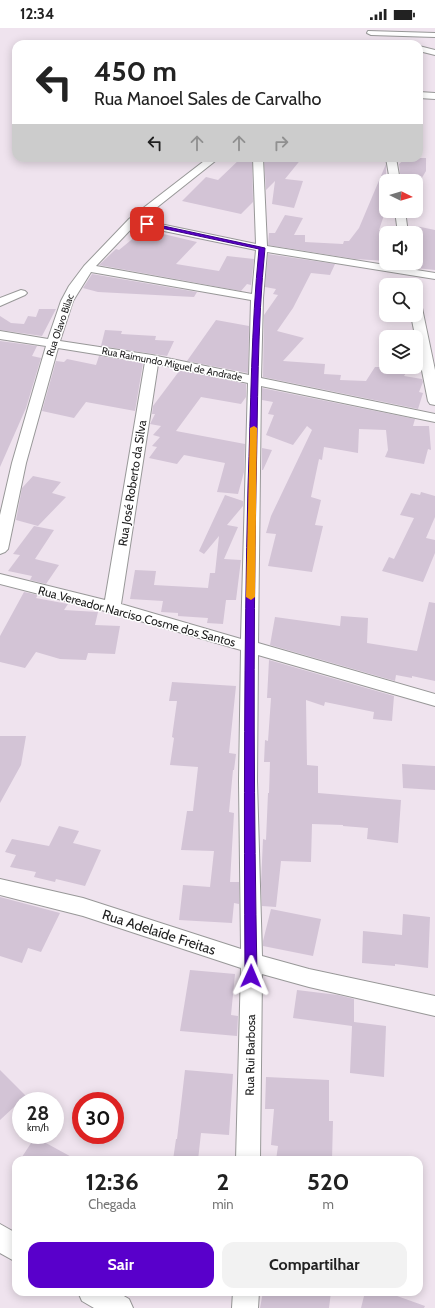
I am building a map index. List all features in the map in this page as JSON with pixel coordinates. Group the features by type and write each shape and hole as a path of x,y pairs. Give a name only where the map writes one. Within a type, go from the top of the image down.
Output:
{"street":[{"path":"372,34 435,35"},
{"path":"372,34 393,40"},
{"path":"423,49 435,53"},
{"path":"423,95 435,96"},
{"name":"Rua Olavo Bilac","path":"0,549 19,463 53,342 67,301 75,286 88,268 133,221 209,162"},
{"name":"Rua Rui Barbosa","path":"248,1156 252,962 248,781 250,648 257,298 262,248 258,162"},
{"path":"392,162 394,174"},
{"path":"133,221 262,248 379,263"},
{"path":"88,268 257,298"},
{"path":"417,270 435,276"},
{"path":"0,302 21,293"},
{"path":"419,322 435,401"},
{"name":"Rua Raimundo Miguel de Andrade","path":"1,335 53,342 152,359 255,379 435,418"},
{"name":"Rua José Roberto da Silva","path":"112,608 152,359"},
{"name":"Rua Vereador Narciso Cosme dos Santos","path":"0,579 112,608 435,700"},
{"name":"Rua Adelaíde Freitas","path":"0,887 83,907 252,962 309,978 435,1006"},
{"path":"0,1237 12,1246"},
{"path":"98,1296 120,1308"},
{"path":"245,1308 246,1296"}],"building":[{"path":"423,158 426,158 426,171 423,176 423,174 400,174 399,164 401,162 423,162"},
{"path":"237,162 252,162 253,202 241,214 182,201 206,177 218,180"},
{"path":"264,162 299,162 285,179 303,181 294,208 272,204 275,181 266,190"},
{"path":"386,164 386,174 382,174"},
{"path":"379,181 379,218 383,218 379,226 379,261 355,259 268,245 269,233 275,233 285,215 303,218 294,235 305,235 305,242 343,244 344,241 349,241 359,228"},
{"path":"423,227 435,230 435,270 423,269"},
{"path":"142,231 155,232 197,242 176,264 219,271 227,256 254,259 251,285 247,284 241,291 99,265 116,249 119,250"},
{"path":"268,254 335,264 330,275 311,273 293,308 277,331 304,338 283,361 325,364 324,374 341,375 340,380 366,381 375,367 379,367 379,374 405,374 404,376 422,379 423,382 419,392 423,393 418,409 263,377 264,315 278,295 273,294 276,289 265,287"},
{"path":"92,274 197,292 194,297 98,292 83,288"},
{"path":"39,309 56,309 42,336 0,330 0,316 11,323 24,324 28,316 36,317"},
{"path":"216,320 249,326 248,373 187,361"},
{"path":"105,330 122,331 121,334 156,336 155,340 174,341 167,356 101,346"},
{"path":"0,341 37,346 32,356 41,358 26,408 0,467"},
{"path":"99,356 143,363 135,411 86,402 74,418 42,411 56,361 64,362 67,359 96,365"},
{"path":"180,370 246,384 246,397 241,404 201,397 176,431 245,444 244,472 238,494 217,492 225,463 184,455 177,464 149,458 157,447 152,446 160,437 153,435 161,426 150,424 155,414 152,414 153,406"},
{"path":"262,388 415,419 413,426 429,426 431,450 428,449 424,464 385,457 388,450 386,430 359,429 358,453 324,447 322,460 319,459 311,497 321,500 315,525 323,526 312,572 268,566 276,534 266,533 271,516 312,430 307,426 293,445 266,435 274,415 268,414 273,402 262,400"},
{"path":"262,448 272,450 263,470 262,470"},
{"path":"33,476 61,482 52,493 66,497 38,526 16,520 22,488"},
{"path":"421,492 435,496 435,517 426,538 435,540 435,553 423,582 382,571 389,557 394,559 414,518 400,515 411,493 420,495"},
{"path":"225,495 243,501 243,506 227,525 238,527 224,559 241,560 236,600 226,600 223,624 207,623 208,618 178,616 178,613 161,612 163,601 130,599 135,570 156,571 154,585 208,588 210,573 215,573 219,536 204,554 199,551"},
{"path":"34,526 54,530 35,559 59,565 46,584 30,580 32,576 8,571 20,555 13,554"},
{"path":"24,592 38,595 36,598 68,604 64,610 98,612 95,625 120,626 115,654 88,653 86,660 60,659 36,652 25,668 0,662 0,636"},
{"path":"429,602 435,603 435,681 412,676 412,678 396,675 395,681 270,645 275,617 340,626 341,616 368,618 367,643 417,651"},
{"path":"269,660 394,696 392,721 373,719 374,712 325,702 324,706 306,700 307,765 318,766 318,793 401,800 398,843 367,839 368,828 343,825 312,824 311,862 281,861 276,907 262,906 261,884 263,839 266,840 269,793 270,762 264,762 265,740 268,741 271,698 267,698"},
{"path":"172,682 236,686 229,753 236,754 229,812 234,813 230,882 239,882 239,904 234,903 232,923 179,920 183,885 210,887 214,851 181,850 187,811 193,811 198,767 170,765 177,701 169,701"},
{"path":"0,736 26,736 21,765 0,803"},
{"path":"402,764 435,766 435,790 403,788"},
{"path":"59,826 79,831 73,843 101,850 85,886 56,879 55,882 34,877 36,872 10,867 16,855 5,852 12,839 49,846"},
{"path":"0,897 60,913 41,952 28,948 22,963 0,956"},
{"path":"271,909 321,919 313,956 263,946"},
{"path":"403,914 430,917 428,968 395,964 395,966 362,963 363,931 402,935"},
{"path":"190,970 235,974 231,1015 238,1016 237,1036 180,1031"},
{"path":"297,990 338,995 354,999 354,1022 386,1026 384,1077 350,1073 352,1026 293,1018"},
{"path":"0,1070 22,1092 12,1092 12,1109 0,1120"},
{"path":"185,1070 233,1074 229,1135 201,1133 198,1156 174,1156"},
{"path":"266,1077 329,1080 329,1121 333,1121 332,1156 277,1156 278,1146 271,1145 274,1109 265,1109"},
{"path":"30,1144 48,1144 70,1156 23,1156"},
{"path":"262,1296 330,1296 329,1308 260,1308"},
{"path":"364,1296 397,1296 425,1306 424,1308 361,1308"}],"slow traffic":[{"path":"251,597 254,428"}],"route":[{"path":"147,224 262,248 257,298 251,538 248,781 252,962 251,976"}]}
